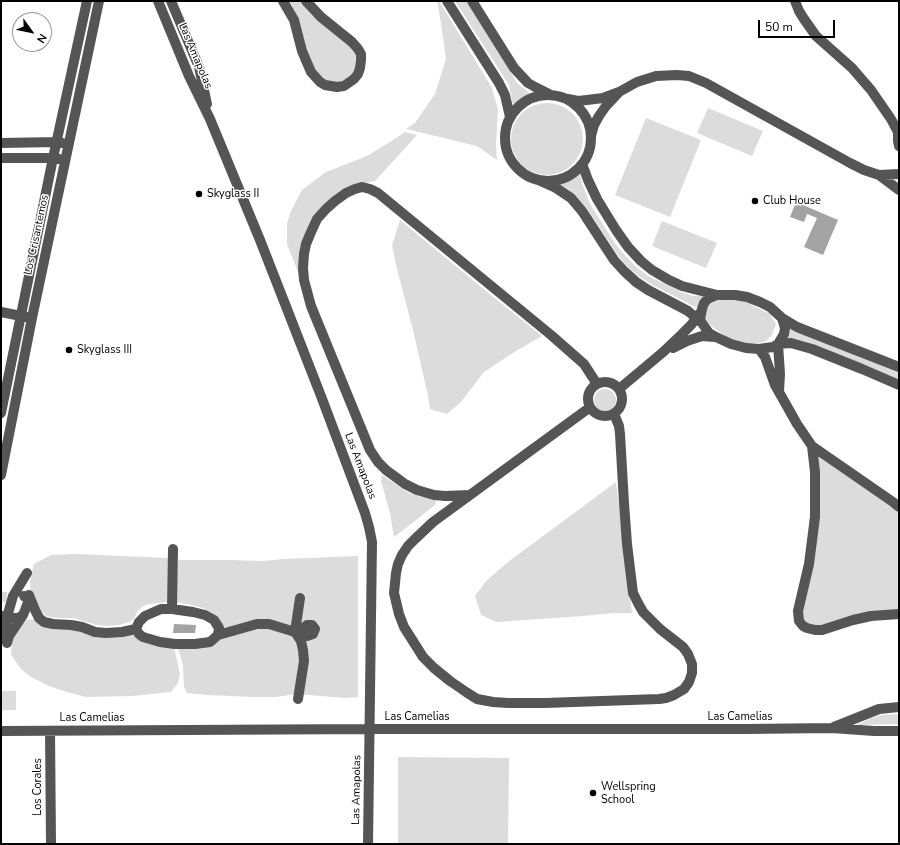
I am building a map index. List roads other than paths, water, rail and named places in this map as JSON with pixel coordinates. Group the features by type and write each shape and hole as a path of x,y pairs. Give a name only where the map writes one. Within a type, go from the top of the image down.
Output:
{"street":[{"name":"Los Crisantemos","path":"1,413 56,142 87,1"},
{"name":"Los Crisantemos","path":"1,475 32,318 99,1"},
{"name":"Las Amapolas","path":"158,1 189,76 210,119 280,292 360,498 369,527 372,542 368,844"},
{"name":"Las Amapolas","path":"171,1 199,67 210,119"},
{"path":"283,1 294,20 302,51 311,72 320,82 325,85 337,87 344,86 358,74 361,54 352,42 321,17 306,1"},
{"path":"447,1 499,82 505,96 510,117"},
{"path":"472,1 514,68 521,77 536,88 553,95 578,101 602,98 637,82 656,76 689,76 706,83 850,163 879,175 899,190"},
{"path":"795,1 799,12 816,36 847,64 871,90 891,119 898,133 899,146"},
{"path":"82,25 93,27"},
{"path":"536,179 549,180 561,178 573,172 582,164 588,152 594,125 606,106 618,92"},
{"path":"553,95 540,95 528,100 518,107 510,117 506,129 505,142 508,155 515,166 524,174 556,188 574,201 614,260 636,282 700,318 709,333 731,344 746,348 759,349 773,347 778,344 791,343 812,349 899,385"},
{"path":"565,98 576,105 584,115 589,127 590,140"},
{"path":"1,143 56,142 68,145"},
{"path":"1,158 53,158 65,160"},
{"path":"582,164 596,199 628,247 641,261 652,270 682,286 717,296"},
{"path":"879,175 899,174"},
{"path":"469,495 434,495 417,490 405,484 386,470 378,462 370,450 311,306 304,280 303,268 306,244 317,220 335,201 346,193 355,189 370,189 378,193 551,335 584,364 597,384"},
{"path":"619,389 662,354 700,318 704,303 708,299 717,296 736,295 760,302 770,307 782,318 798,328 899,367"},
{"path":"1,312 32,318"},
{"path":"779,392 780,374 778,344 784,334 785,328 782,318"},
{"path":"662,354 702,336 716,337"},
{"path":"759,349 765,357 771,376 779,392 797,424 812,446 899,507"},
{"path":"609,382 614,384 619,389 622,400 620,408 614,414 605,417 600,416 592,412 589,408 588,394 597,384 609,382"},
{"path":"589,408 433,522 415,539 402,555 398,564 394,593 399,614 410,639 423,657 434,668 477,699 508,703 545,703 659,699 674,695 684,689 689,682 692,673 692,664 688,654 683,647 660,629 643,612 633,593 627,544 620,434 619,426 614,414"},
{"path":"812,446 816,472 815,517 809,564 798,611 799,621 807,628 822,630 871,616 899,614"},
{"path":"172,609 173,549"},
{"path":"29,598 23,615 9,636 7,643 4,616 10,597 27,574 29,598 39,618 44,622 71,625 95,632 106,633 136,629"},
{"path":"10,597 23,595 29,598"},
{"path":"298,699 304,661 301,641 297,632 300,598"},
{"path":"136,629 139,622 145,616 161,609 172,609 205,615 214,620 219,628 218,635"},
{"path":"4,616 18,618 23,615"},
{"path":"136,629 143,637 160,642 176,644 210,642 218,635 256,624 269,624 297,632"},
{"name":"Las Camelias","path":"832,728 879,709 899,707"},
{"name":"Las Camelias","path":"1,731 832,728 899,732"},
{"name":"Los Corales","path":"50,731 50,844"}],"tunnel":[{"path":"1,597 7,597"}],"place":[{"name":"Skyglass II","path":"199,194"},
{"name":"Club House","path":"755,201"},
{"name":"Skyglass III","path":"69,350"},
{"name":"Wellspring School","path":"593,793"}]}
